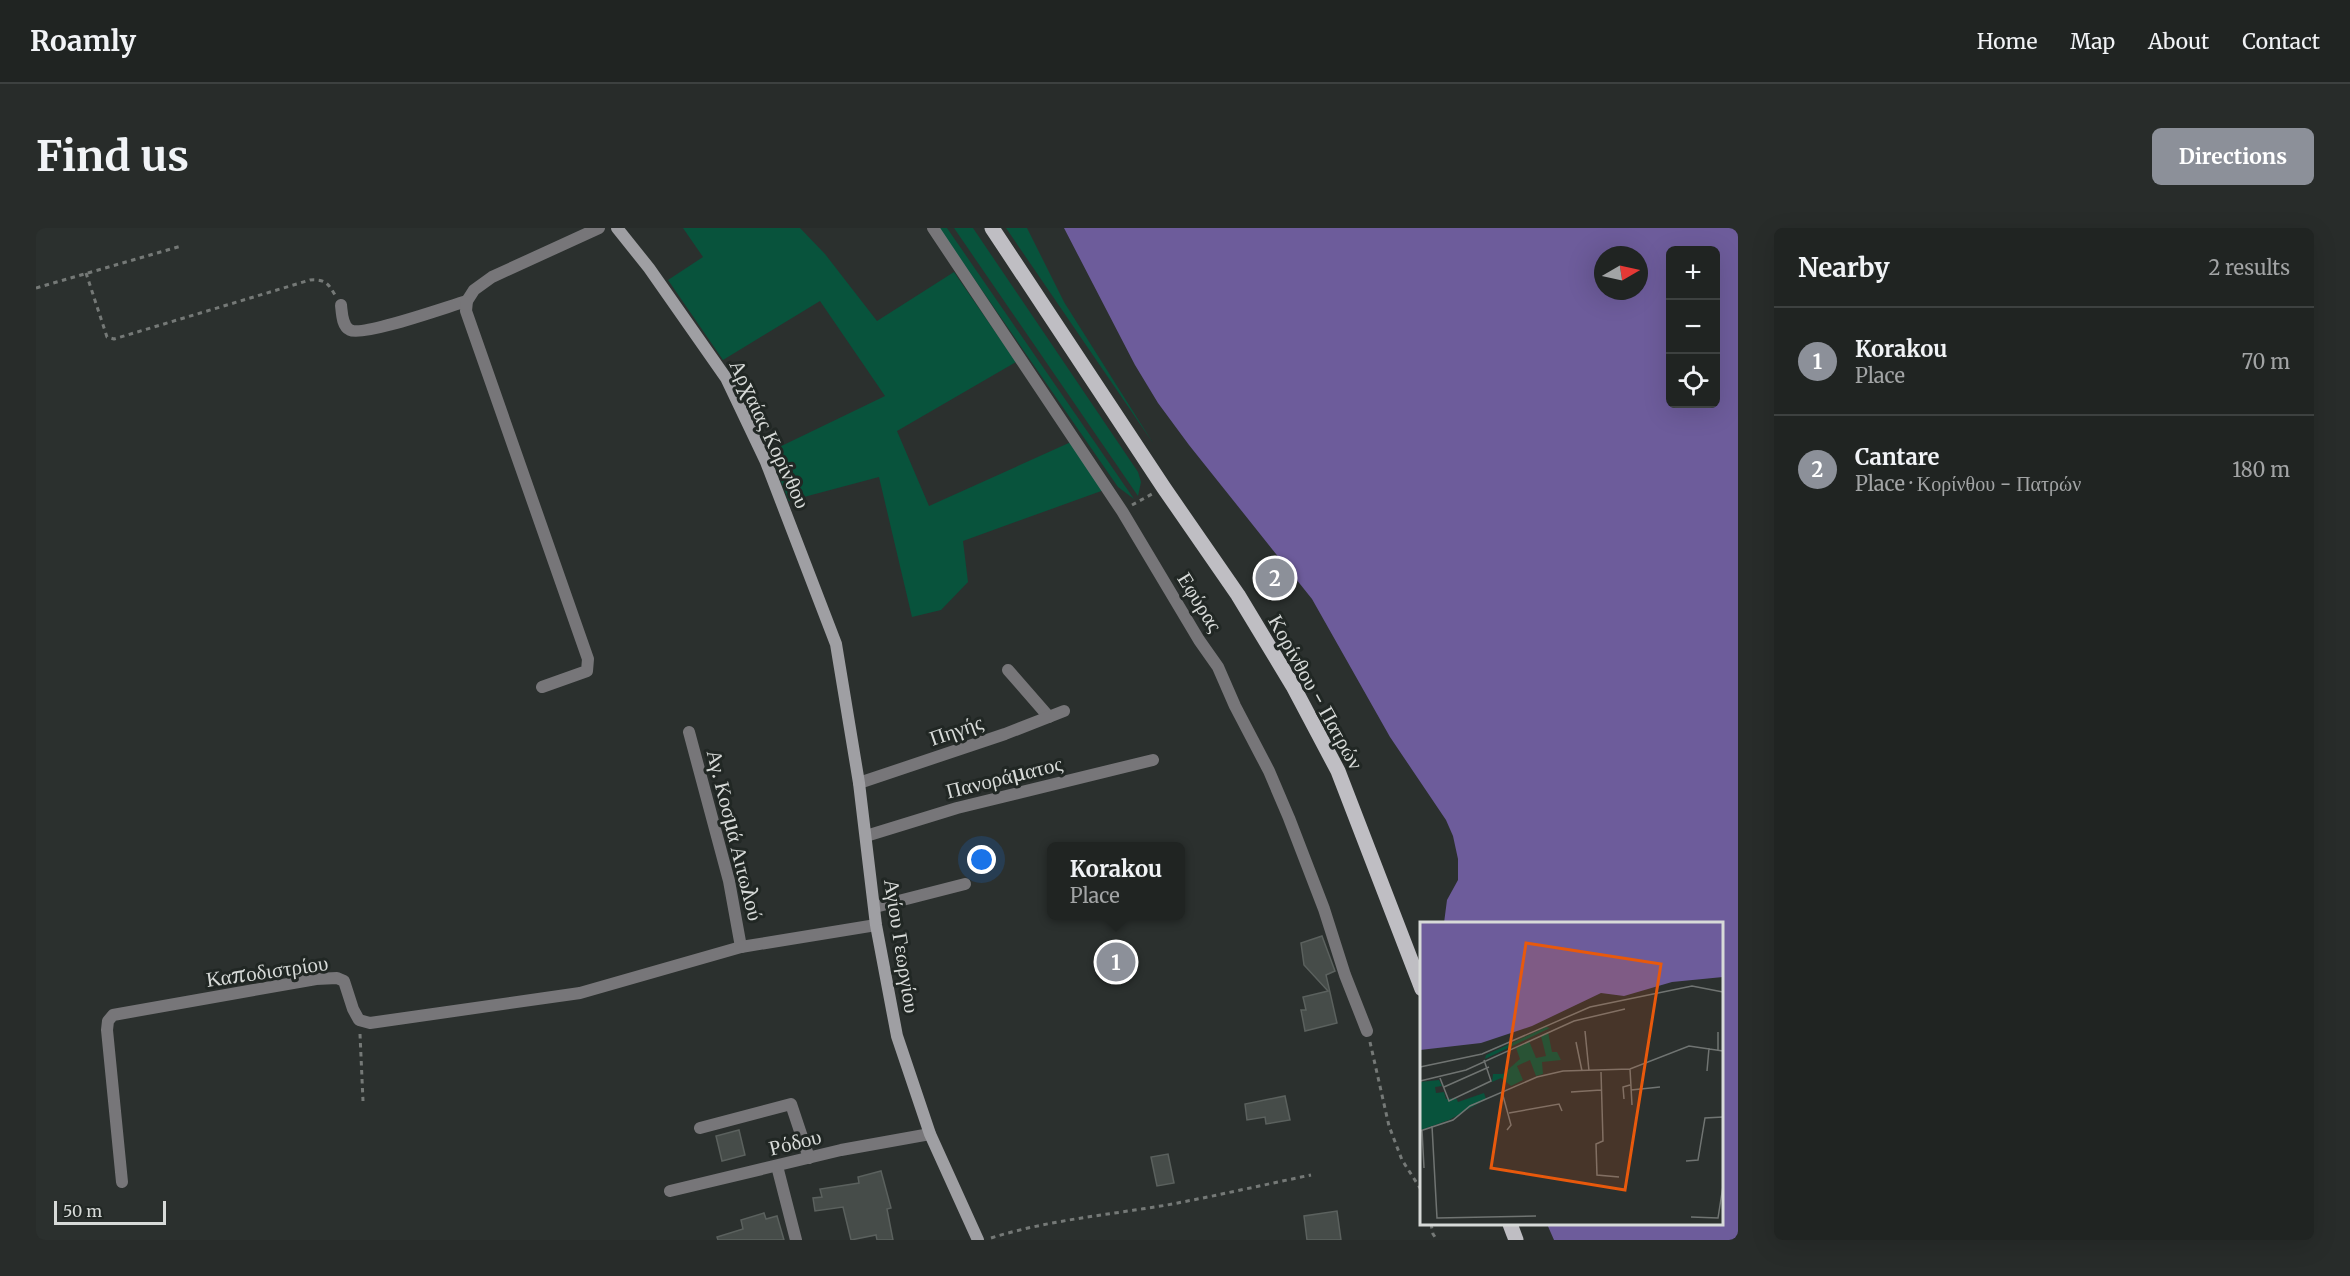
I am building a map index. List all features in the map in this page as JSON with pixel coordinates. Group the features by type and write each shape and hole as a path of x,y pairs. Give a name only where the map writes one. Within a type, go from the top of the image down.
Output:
{"main road":[{"name":"Κορίνθου - Πατρών","path":"992,228 1164,488 1238,595 1293,686 1338,771 1420,984"},
{"path":"1510,1225 1516,1240"}],"street":[{"path":"542,687 587,671 588,659 466,311 467,301 474,290 492,277 599,228"},
{"name":"Αρχαίας Κορίνθου","path":"617,228 649,268 726,378 766,462 836,644"},
{"name":"Εφύρας","path":"933,228 1122,511 1199,640 1218,667 1235,706 1269,771 1307,862 1367,1031"},
{"path":"341,305 344,324 349,330 357,332 382,327 467,301"},
{"name":"Αγίου Γεωργίου","path":"836,644 859,783 876,925 897,1036 930,1134 978,1240"},
{"path":"1008,670 1049,717"},
{"name":"Πηγής","path":"859,783 1064,711"},
{"name":"Αγ. Κοσμά Αιτωλού","path":"689,732 729,881 741,947"},
{"name":"Πανοράματος","path":"866,836 957,808 1153,760"},
{"path":"875,907 965,884"},
{"path":"359,1020 370,1023 580,993 741,947 876,925"},
{"name":"Καποδιστρίου","path":"122,1182 107,1030 108,1021 113,1015 338,978 345,981 353,1009 359,1020"},
{"path":"700,1128 791,1104 809,1158"},
{"name":"Ρόδου","path":"670,1191 809,1158 930,1134"},
{"path":"777,1166 796,1240"}],"path":[{"path":"36,288 181,246"},
{"path":"86,273 106,336 114,339 310,280 322,279 328,282 341,305"},
{"path":"1122,511 1164,488"},
{"path":"359,1020 363,1101"},
{"path":"1367,1031 1389,1126 1402,1160 1420,1188"},
{"path":"983,1240 1010,1232 1168,1204 1311,1175"},
{"path":"1431,1225 1437,1240"}],"green space":[{"path":"683,228 800,228 825,254 877,321 954,272 1016,362 897,431 929,506 1071,442 1104,490 963,541 968,582 941,610 912,617 879,477 789,501 769,452 885,396 820,301 723,360 668,280 703,257"},
{"path":"939,228 947,228 1134,499 1118,487"},
{"path":"954,228 973,228 1138,472 1141,482 1138,496"},
{"path":"1006,228 1027,228 1064,302 1153,443"}],"shaded area":[{"path":"1064,228 1738,228 1738,1240 1554,1240 1547,1225 1723,1225 1723,922 1444,922 1447,900 1458,880 1458,859 1453,836 1446,820 1390,737 1312,599 1158,403 1135,365"}],"building":[{"path":"1322,936 1335,971 1326,975 1337,1023 1305,1031 1301,1010 1306,1010 1303,997 1328,991 1304,965 1301,943"},
{"path":"1285,1096 1290,1120 1266,1124 1265,1117 1247,1120 1245,1104"},
{"path":"739,1130 745,1155 722,1161 716,1136"},
{"path":"1168,1154 1174,1183 1157,1186 1151,1157"},
{"path":"881,1171 891,1208 887,1209 893,1240 877,1240 876,1235 851,1240 843,1207 815,1211 813,1198 822,1197 820,1189 859,1183 858,1177"},
{"path":"1337,1211 1341,1240 1307,1240 1304,1216"},
{"path":"764,1213 766,1219 777,1216 784,1240 718,1240 717,1237 743,1229 741,1220"}],"place":[{"name":"Cantare","path":"1275,578"},
{"name":"Korakou","path":"1116,962"}]}
